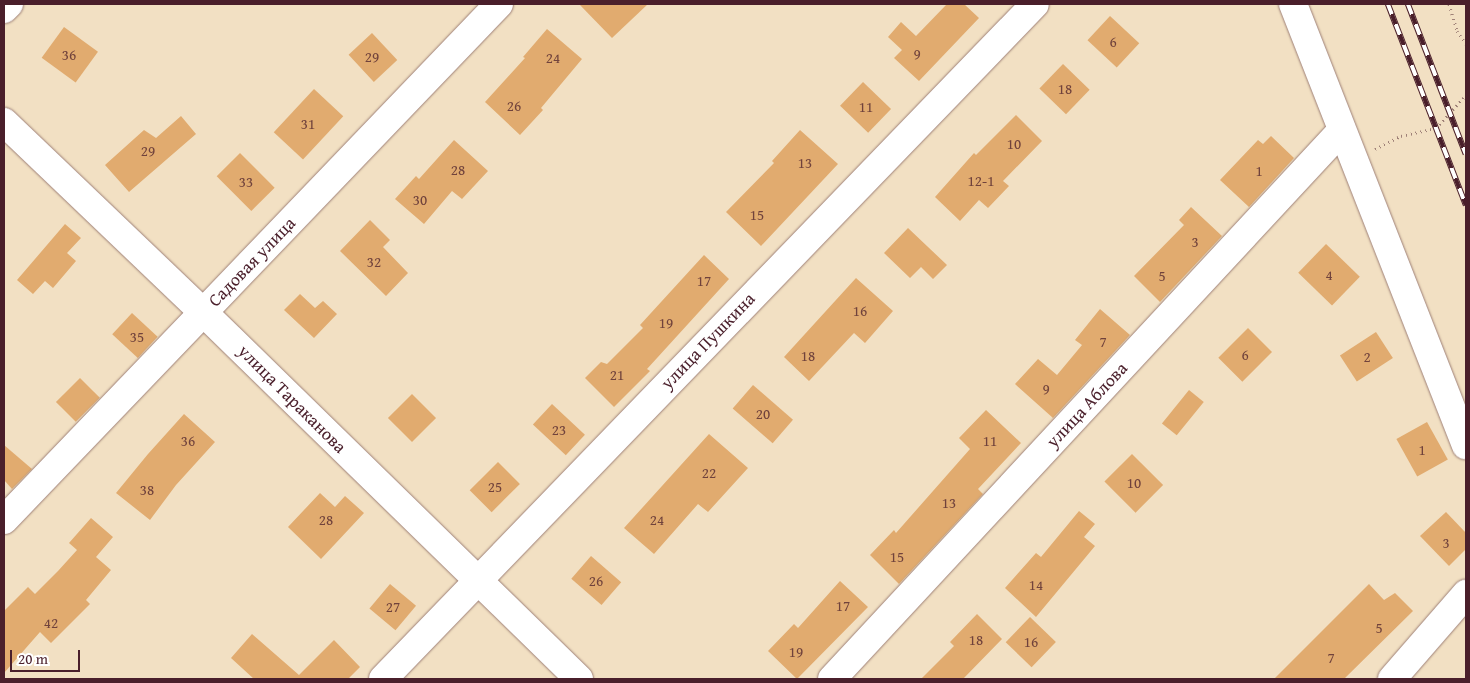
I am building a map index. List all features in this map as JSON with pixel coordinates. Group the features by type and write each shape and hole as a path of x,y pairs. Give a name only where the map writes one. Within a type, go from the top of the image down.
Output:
{"street":[{"path":"4,9 9,4"},
{"name":"Садовая улица","path":"4,520 499,4"},
{"name":"улица Пушкина","path":"382,679 1034,4"},
{"path":"1293,4 1341,131 1466,445"},
{"name":"улица Тараканова","path":"4,122 204,313 579,679"},
{"name":"улица Аблова","path":"832,679 1341,131"},
{"path":"1392,679 1466,594"}],"path":[{"path":"1449,4 1458,31 1466,44"},
{"path":"1355,165 1378,147 1401,136 1436,128 1466,94"}],"building":[{"path":"579,4 648,4 612,38"},
{"path":"947,4 964,4 979,18 919,81 894,58 902,50 888,37 901,22 916,36"},
{"path":"1110,16 1139,43 1117,67 1087,40"},
{"path":"64,27 98,52 76,82 42,58"},
{"path":"547,29 582,59 541,108 543,110 520,135 485,102 525,58 523,57"},
{"path":"372,33 397,60 374,82 349,55"},
{"path":"1063,64 1090,90 1066,114 1039,88"},
{"path":"863,82 891,109 868,133 840,106"},
{"path":"314,89 343,116 303,159 274,132"},
{"path":"1016,115 1042,141 1003,181 1009,186 988,208 979,200 960,221 935,197 974,153 976,155"},
{"path":"181,116 196,134 129,192 105,165 144,130 156,138"},
{"path":"800,130 838,164 761,246 726,212 774,163 772,161"},
{"path":"1271,136 1294,158 1249,207 1220,180 1258,140 1263,144"},
{"path":"454,140 488,171 462,199 452,191 424,224 395,199 416,176 419,179"},
{"path":"240,153 275,188 251,211 217,176"},
{"path":"1191,207 1222,236 1160,302 1134,276 1184,225 1179,220"},
{"path":"370,220 390,240 383,247 408,273 386,296 340,251"},
{"path":"65,224 81,238 67,253 76,261 53,288 45,281 33,294 17,280"},
{"path":"908,228 947,265 933,279 921,267 910,278 884,253"},
{"path":"1326,244 1360,277 1332,305 1298,273"},
{"path":"704,255 729,279 647,369 650,371 614,407 585,378 601,362 607,364 643,328 640,325"},
{"path":"856,278 893,311 865,343 854,333 809,381 784,357"},
{"path":"300,294 315,308 323,301 337,314 314,338 284,310"},
{"path":"1100,309 1130,335 1053,418 1015,384 1038,359 1057,375 1082,345 1075,340"},
{"path":"132,313 158,337 138,358 112,334"},
{"path":"1248,328 1272,352 1242,382 1218,358"},
{"path":"1376,332 1393,358 1357,381 1340,355"},
{"path":"80,378 100,398 76,422 56,402"},
{"path":"753,385 793,420 773,443 733,408"},
{"path":"1189,390 1204,402 1177,435 1162,423"},
{"path":"412,394 436,418 412,442 388,418"},
{"path":"552,404 585,435 566,455 533,424"},
{"path":"986,410 1021,443 978,489 983,494 899,584 870,555 894,530 896,533 970,449 959,438"},
{"path":"184,414 215,442 176,485 150,520 116,493"},
{"path":"1427,422 1448,460 1417,477 1396,439"},
{"path":"709,434 748,468 708,512 698,504 654,554 624,528"},
{"path":"4,445 32,469 12,489 4,480"},
{"path":"1132,454 1163,485 1136,513 1104,482"},
{"path":"498,462 520,484 492,512 470,490"},
{"path":"320,493 335,507 345,496 364,513 321,559 288,527"},
{"path":"1079,511 1095,524 1084,537 1095,546 1036,617 1005,588 1036,553 1041,557"},
{"path":"1446,512 1466,533 1466,549 1449,566 1420,536"},
{"path":"91,518 113,537 96,557 111,570 86,600 90,604 51,643 40,632 4,673 4,611 28,587 35,594 58,571 77,550 69,543"},
{"path":"591,556 621,582 602,605 571,579"},
{"path":"840,581 868,607 797,679 768,651 794,624 798,628"},
{"path":"390,584 416,606 395,630 369,609"},
{"path":"1369,584 1384,600 1395,593 1413,611 1344,679 1274,679"},
{"path":"977,614 1002,639 963,679 921,679 954,646 950,642"},
{"path":"1030,617 1056,642 1032,667 1006,642"},
{"path":"252,634 299,675 334,640 360,667 348,679 254,679 231,658"}],"railway":[{"path":"1388,4 1466,205"},
{"path":"1408,4 1466,154"}]}
